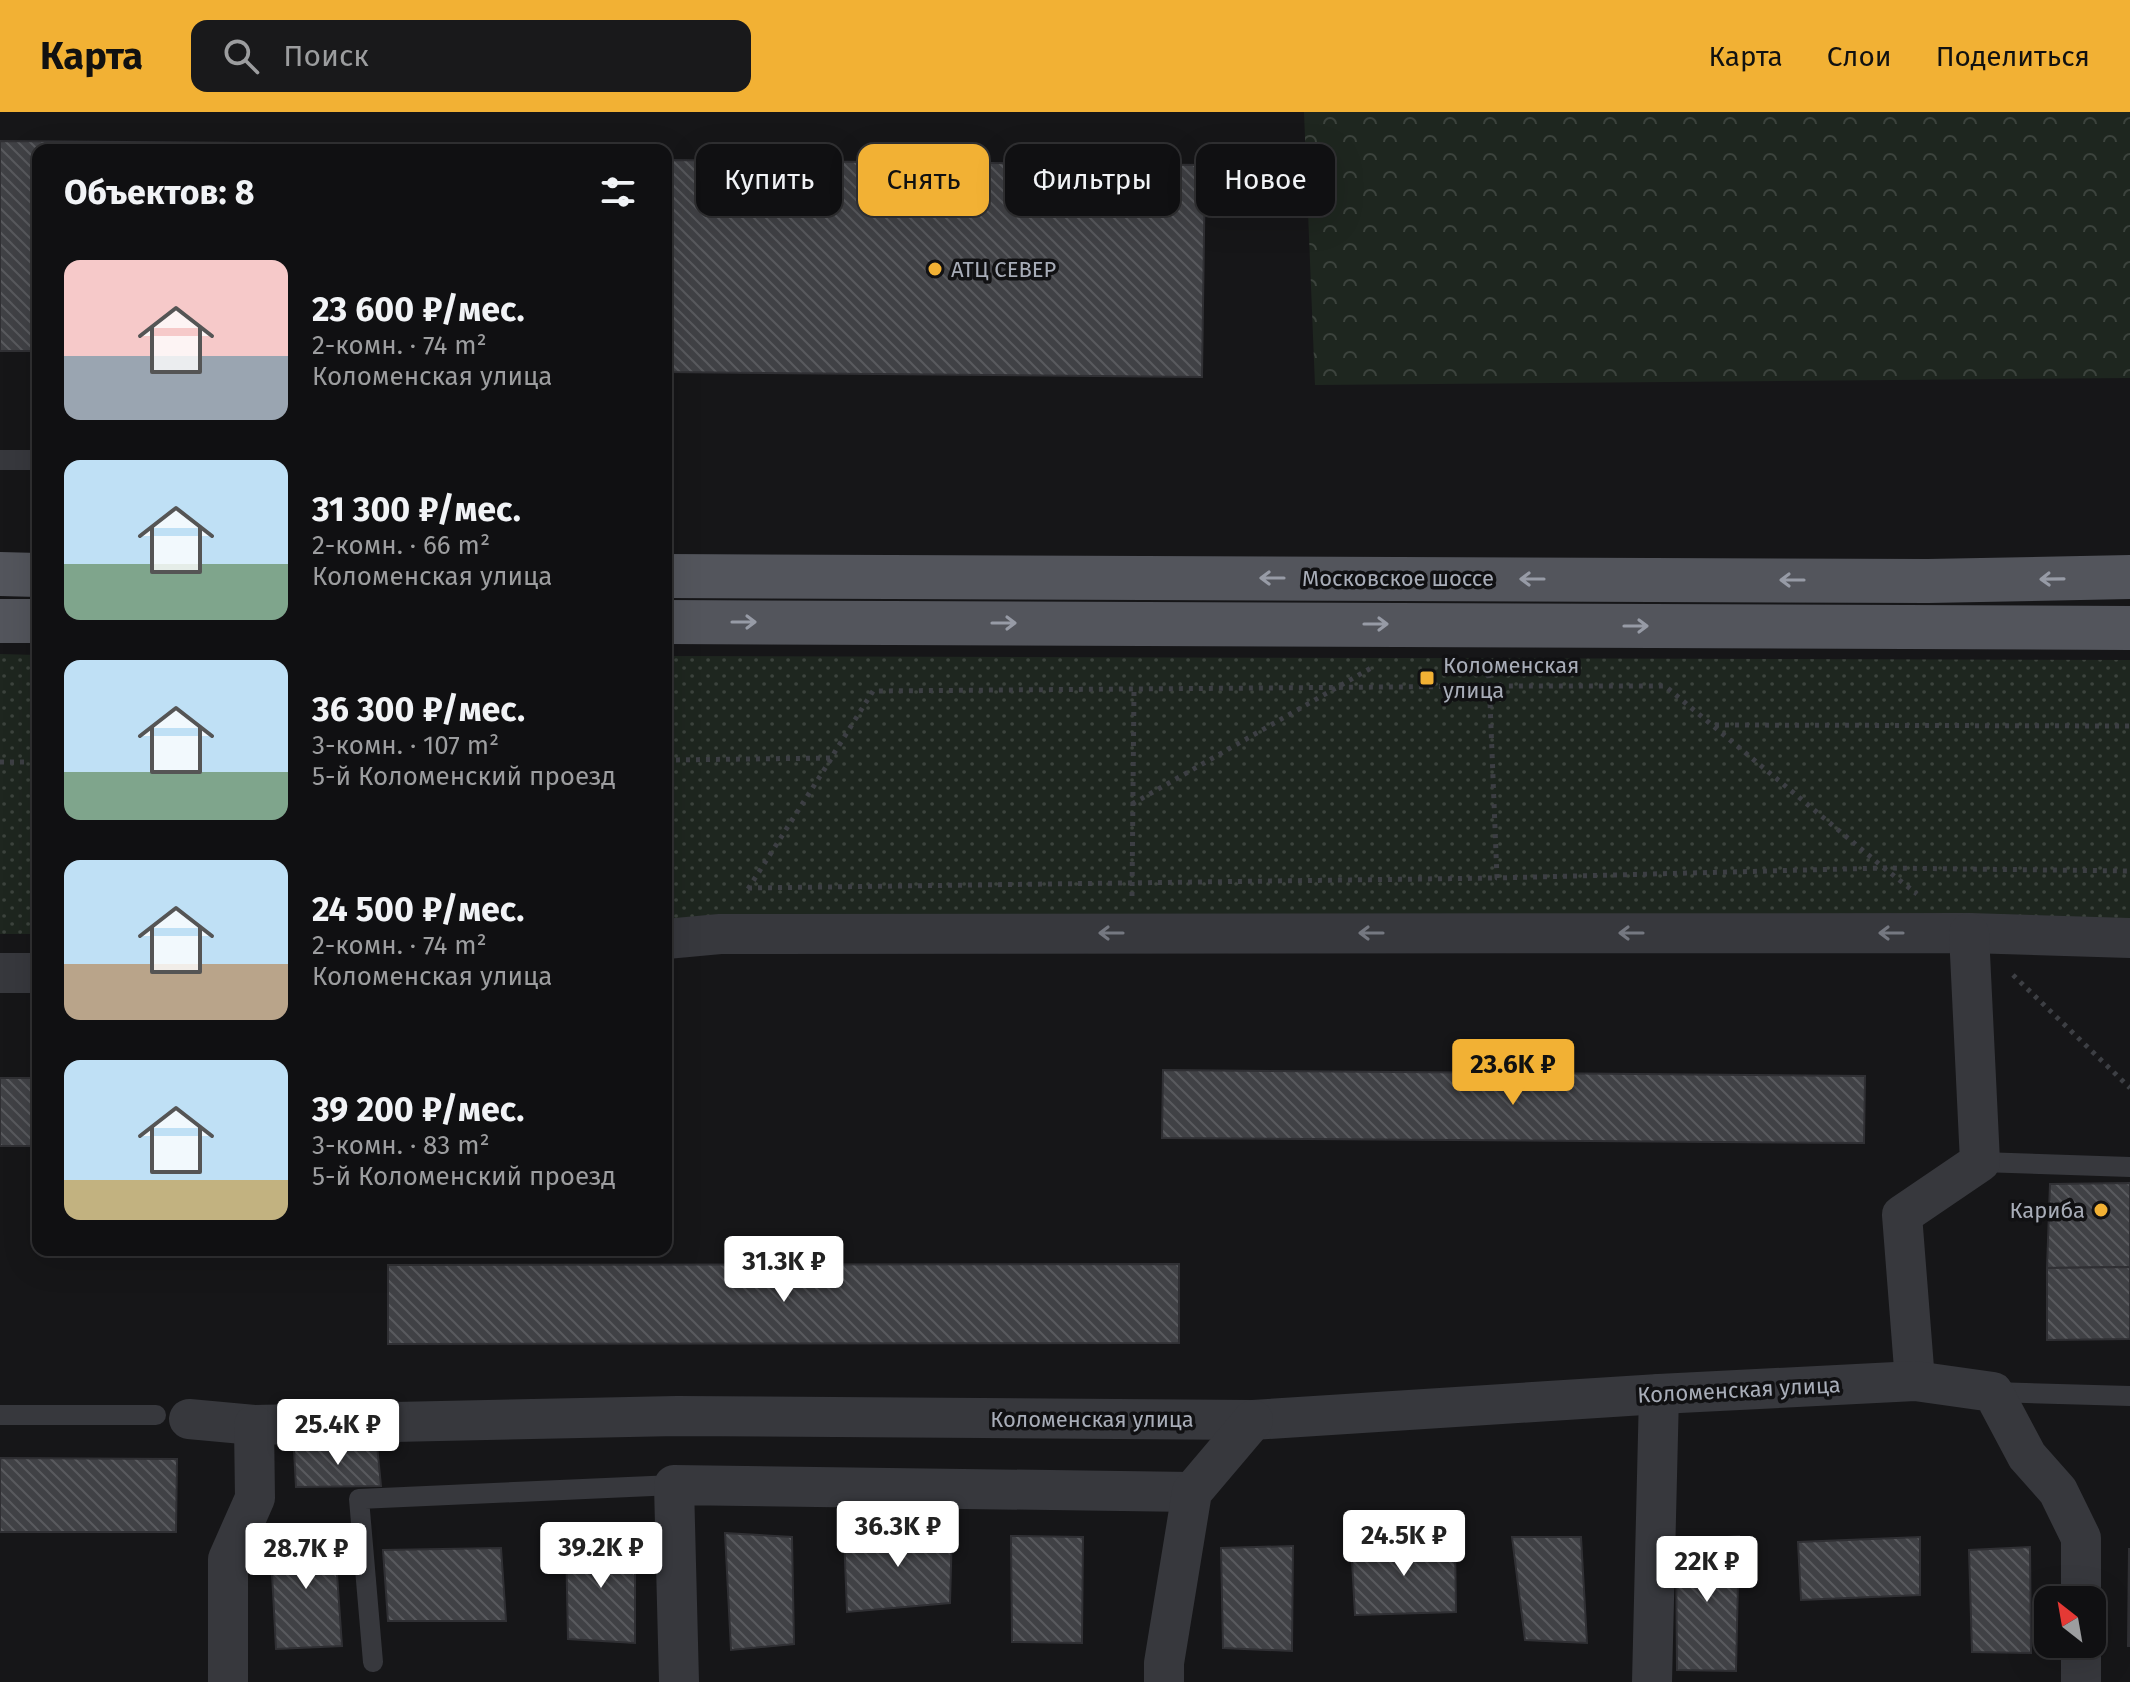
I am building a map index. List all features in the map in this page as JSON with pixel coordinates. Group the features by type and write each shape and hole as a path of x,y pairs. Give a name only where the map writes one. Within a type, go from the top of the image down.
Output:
{"main road":[{"path":"0,574 32,575"},
{"name":"Московское шоссе","path":"672,576 1928,581 2130,577"},
{"path":"0,621 32,621"},
{"name":"Московское шоссе","path":"672,622 2130,628"}],"street":[{"path":"672,938 720,934 1132,933 1969,933 2130,938"},
{"path":"1915,1381 1902,1215 1980,1162 1969,933"},
{"path":"0,973 32,973"},
{"name":"Коломенская улица","path":"172,1417 254,1425 677,1416 1253,1420 1915,1381 1993,1392"},
{"path":"1993,1392 2027,1456 2058,1491 2081,1538 2081,1586"},
{"path":"1652,1682 1659,1394"},
{"path":"1164,1682 1164,1663 1192,1492 1253,1420"},
{"path":"228,1682 228,1559 255,1498 254,1425"},
{"path":"679,1682 674,1485 1192,1492"},
{"path":"2081,1658 2081,1682"}],"lane":[{"path":"0,460 32,460"},
{"path":"1980,1162 2130,1167"},
{"path":"1993,1392 2130,1396"},
{"path":"0,1415 172,1417"},
{"path":"373,1662 359,1499 674,1485"}],"path":[{"path":"1474,659 1489,677 1497,878"},
{"path":"1132,804 1376,665"},
{"path":"720,934 873,691 1665,686 1920,896"},
{"path":"1132,933 1134,689"},
{"path":"1714,725 2130,726"},
{"path":"672,760 831,758"},
{"path":"0,762 32,762"},
{"path":"748,888 1497,878 1884,868 2130,871"},
{"path":"1969,933 2130,1088"}],"green space":[{"path":"1304,112 2130,112 2130,378 1315,385 1308,216 1335,216 1335,144 1305,144"},
{"path":"0,654 32,655 32,934 0,934"},
{"path":"672,656 2130,660 2130,933 672,934"}],"building":[{"path":"0,141 367,144 32,144 32,351 0,351"},
{"name":"АТЦ СЕВЕР","path":"672,160 696,160 696,216 842,216 842,162 858,162 858,216 989,216 989,163 1005,163 1005,216 1180,216 1180,165 1196,165 1196,216 1204,216 1202,377 672,372"},
{"path":"1163,1070 1865,1076 1864,1143 1162,1138"},
{"path":"0,1078 32,1078 32,1146 0,1146"},
{"path":"2130,1183 2130,1267 2047,1268 2050,1184"},
{"path":"1179,1264 1179,1343 388,1344 388,1265"},
{"path":"2130,1267 2130,1339 2047,1340 2047,1268"},
{"path":"377,1445 381,1486 296,1487 294,1450"},
{"path":"0,1458 177,1459 176,1532 0,1532"},
{"path":"952,1530 950,1603 847,1612 844,1534"},
{"path":"334,1531 342,1646 276,1649 270,1535"},
{"path":"725,1533 792,1537 794,1644 731,1650"},
{"path":"1011,1536 1083,1537 1082,1643 1012,1642"},
{"path":"1739,1536 1736,1671 1677,1670 1676,1541"},
{"path":"635,1537 635,1643 568,1639 566,1541"},
{"path":"1512,1537 1581,1537 1587,1643 1525,1640"},
{"path":"1920,1537 1920,1595 1801,1600 1798,1542"},
{"path":"1351,1542 1455,1543 1456,1612 1355,1615"},
{"path":"1293,1546 1292,1651 1223,1648 1221,1548"},
{"path":"2030,1547 2031,1653 1972,1652 1969,1550"},
{"path":"501,1548 506,1621 388,1621 383,1550"},
{"path":"2129,1549 2130,1646 2128,1646"}],"place":[{"name":"АТЦ СЕВЕР","path":"935,269"},
{"name":"Коломенская улица","path":"1427,678"},
{"name":"Кариба","path":"2101,1210"}]}
